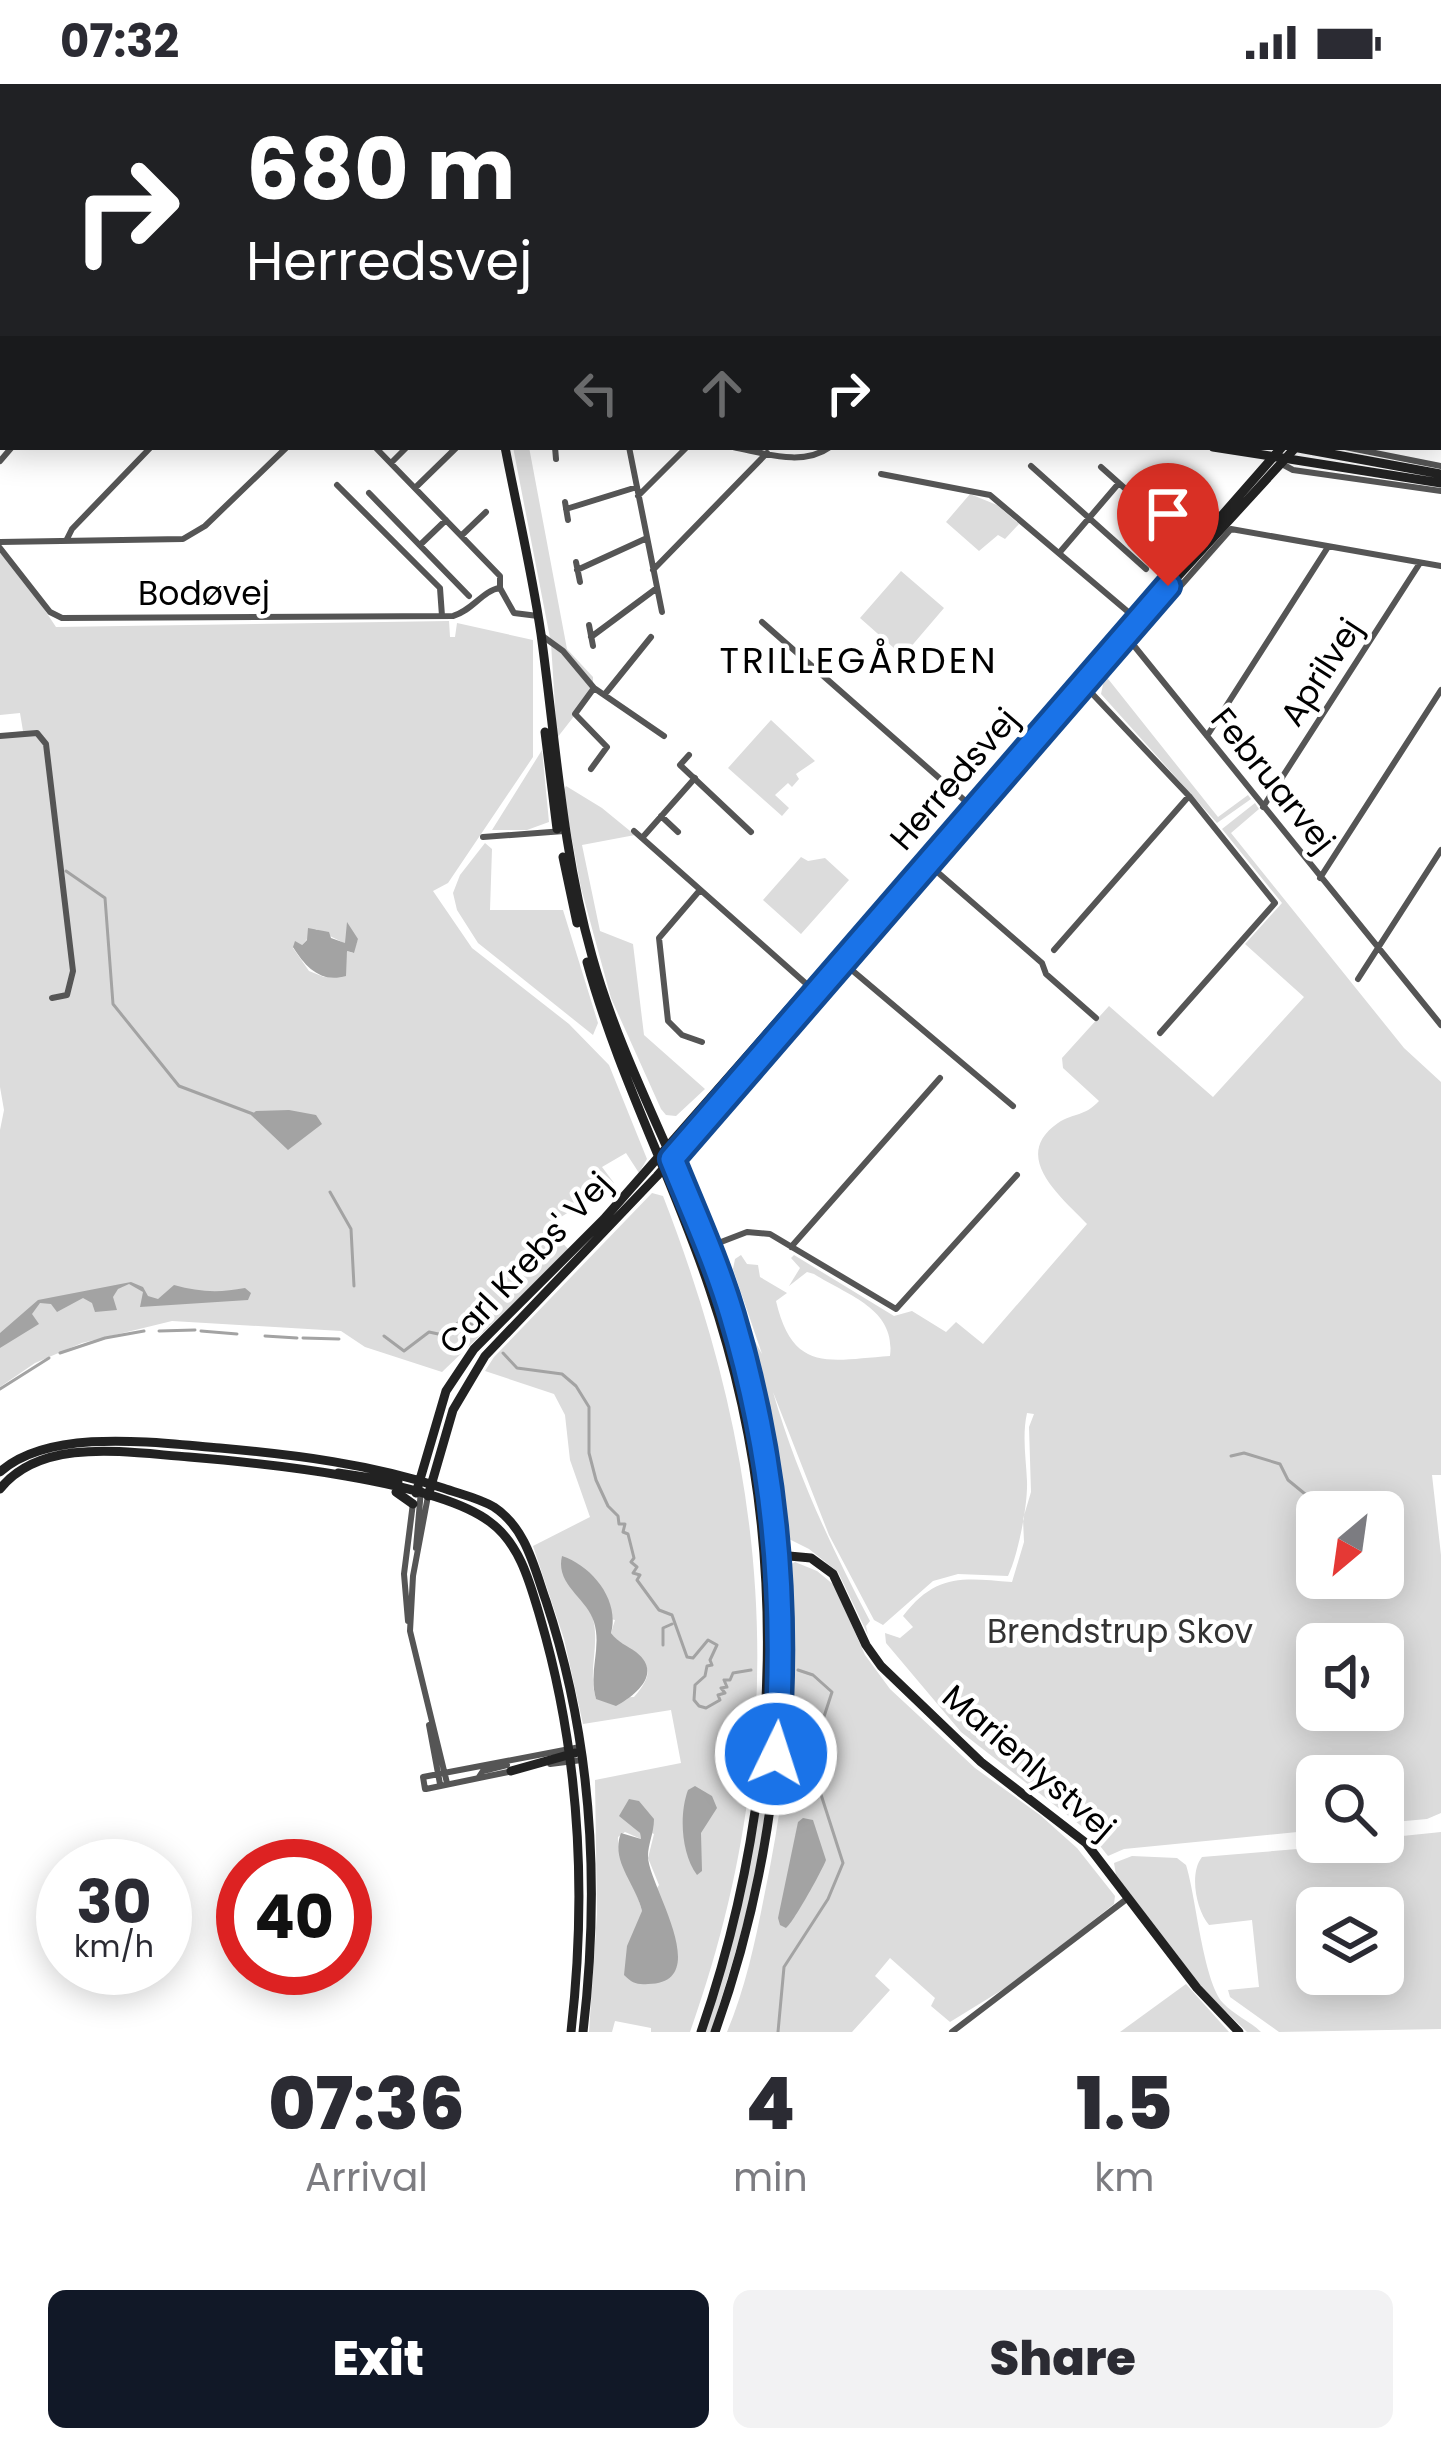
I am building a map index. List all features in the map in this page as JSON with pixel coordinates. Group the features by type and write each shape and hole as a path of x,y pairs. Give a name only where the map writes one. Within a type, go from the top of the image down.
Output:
{"street":[{"path":"68,539 72,529 148,450"},
{"path":"0,545 68,539 162,542 192,536 283,450"},
{"path":"379,450 500,576 500,588 514,613 538,616"},
{"path":"391,463 404,450"},
{"path":"415,488 451,450"},
{"path":"506,450 541,635 572,903 603,1018 662,1170 702,1249 753,1463 764,1553 769,1660 764,1752 747,1868 701,2032"},
{"path":"555,450 556,459"},
{"path":"630,450 662,612"},
{"path":"568,520 566,506 638,492 684,450"},
{"path":"653,570 772,451 805,458 823,450"},
{"path":"1235,450 1441,479"},
{"path":"1308,450 1441,479"},
{"path":"1354,450 1441,479"},
{"name":"Herredsvej","path":"1082,682 1133,616 1280,456"},
{"name":"Herredsvej","path":"667,1147 1280,456"},
{"path":"1030,466 1146,569"},
{"path":"1101,466 1176,534"},
{"path":"880,473 991,495 1133,616"},
{"path":"337,484 440,588 442,616"},
{"path":"1060,552 1119,484"},
{"path":"369,493 469,596"},
{"path":"461,536 486,512"},
{"path":"420,545 446,520"},
{"name":"Februarvej","path":"1328,547 1231,529 1131,642 1440,1021"},
{"path":"580,582 577,566 647,538"},
{"name":"Bodøvej","path":"0,545 58,617 442,616 465,612 500,588"},
{"path":"1207,736 1328,547 1441,566"},
{"name":"Aprilvej","path":"1263,807 1420,562"},
{"path":"589,625 592,642 657,587"},
{"path":"762,622 972,807"},
{"path":"541,635 563,651 594,688 664,736"},
{"path":"605,694 651,637"},
{"path":"1082,682 1190,796 1275,903 1160,1033"},
{"path":"591,769 607,747 575,714 594,688"},
{"path":"1320,878 1441,690"},
{"path":"0,736 37,733 46,744 73,971 67,995 52,998"},
{"path":"689,755 680,765 751,832"},
{"path":"642,838 695,778"},
{"path":"1054,950 1190,796"},
{"path":"661,816 679,832"},
{"path":"483,837 561,831"},
{"path":"561,831 610,1016 672,1159 746,1368 766,1463 778,1555 782,1662 771,1800 755,1894 715,2032"},
{"path":"634,831 812,988"},
{"path":"1358,979 1441,850"},
{"path":"924,861 1042,963 1046,974 1096,1018"},
{"path":"700,890 659,940 669,1022 682,1035 702,1042"},
{"path":"838,958 1013,1106"},
{"name":"Herredsvej","path":"662,1170 812,988"},
{"path":"791,1247 940,1078"},
{"name":"Carl Krebs' Vej","path":"421,1491 443,1397 464,1361 564,1263 667,1147"},
{"name":"Carl Krebs' Vej","path":"421,1491 475,1369 662,1170"},
{"path":"702,1249 758,1232 896,1309 1017,1175"},
{"path":"0,1472 41,1448 150,1444 319,1459 478,1514 511,1543 535,1601 588,1808 592,1926 583,2032"},
{"path":"0,1490 30,1463 77,1454 244,1461 421,1491"},
{"path":"325,1474 350,1472 495,1508 525,1543 556,1635 575,1754 581,1903 571,2032"},
{"path":"410,1630 421,1491"},
{"path":"421,1491 404,1574 410,1630 444,1784"},
{"name":"Marienlystvej","path":"778,1555 811,1558 833,1574 881,1666 981,1762 1075,1832 1197,1988 1239,2032"},
{"path":"575,1754 512,1771 479,1774 442,1774 423,1777 425,1790 479,1774 521,1759 575,1754"},
{"path":"952,2032 1128,1898"}],"green space":[{"path":"514,450 530,450 567,649 593,677 593,692 557,738 551,643"},
{"path":"970,494 997,505 1019,524 1005,539 998,535 979,551 946,522"},
{"path":"0,553 20,573 56,627 449,621 450,637 455,637 457,623 533,640 533,757 448,883 433,891 472,948 569,1024 609,1065 647,1159 639,1173 626,1153 602,1167 614,1183 547,1226 569,1250 442,1372 365,1347 341,1331 172,1321 82,1343 35,1363 0,1387 0,1130 4,1110 0,1087 0,734 23,731 20,713 0,715","holes":["316,929 346,944 348,939 358,939 353,953 347,951 344,967 324,977 309,971 293,948"]},
{"path":"901,571 944,608 903,656 860,618"},
{"path":"1105,675 1218,817 1248,795 1251,799 1217,823 1101,694"},
{"path":"771,720 815,761 796,774 799,779 792,787 788,783 775,795 789,808 782,816 728,768"},
{"path":"542,750 549,822 527,830 492,830"},
{"path":"566,786 635,835 582,845 600,931 633,944 644,1035 705,1089 676,1116 661,1109 611,998 581,888 563,791"},
{"name":"Brendstrup Skov","path":"1255,803 1259,809 1231,833 1404,1048 1441,1082 1441,1475 1432,1475 1441,1555 1441,1813 1404,1821 1404,1755 1296,1755 1296,1832 1124,1849 1108,1856 1089,1832 961,1732 886,1643 885,1633 900,1638 913,1627 903,1616 939,1585 965,1580 1012,1582 1024,1542 1023,1521 1008,1576 958,1574 933,1581 883,1625 874,1620 829,1535 773,1392 816,1509 870,1621 868,1635 838,1572 787,1538 745,1324 762,1354 733,1269 735,1259 741,1255 747,1264 758,1265 760,1277 787,1293 776,1301 783,1324 804,1352 817,1357 890,1356 890,1340 878,1315 814,1274 807,1272 789,1286 800,1268 791,1258 794,1255 894,1316 912,1311 946,1332 956,1322 983,1344 1087,1224 1054,1190 1039,1163 1038,1149 1058,1123 1099,1101 1063,1068 1062,1058 1109,1006 1213,1097 1304,997 1245,944 1282,903 1222,829","holes":["1027,1413 1034,1414 1029,1427 1031,1492 1024,1515 1025,1439"]},
{"path":"485,843 492,849 490,910 563,910 598,1023 593,1035 478,943 457,910 453,893 460,875"},
{"path":"801,857 808,861 825,858 849,880 801,934 763,900"},
{"path":"652,1193 663,1196 700,1301 728,1405 747,1508 756,1611 756,1715 745,1819 723,1924 690,2032 651,2032 651,2028 615,2021 612,2032 589,2032 597,1914 595,1780 681,1763 671,1710 583,1724 564,1639 533,1546 590,1517 570,1460 565,1415 554,1394 485,1371","holes":["592,1615 615,1620 611,1633 647,1667 644,1684 634,1697 596,1699","630,1823 654,1834 648,1858 659,1885 642,1911 618,1847 618,1837 625,1832 641,1839"]},
{"path":"710,1261 749,1406 771,1551 776,1624 770,1772 756,1871 711,2032 705,2032 755,1837 767,1742 771,1648 754,1458 705,1264"},
{"path":"795,1562 834,1585 865,1655 890,1689 975,1768 1077,1848 1115,1896 1114,1904 1015,1982 950,2022 931,2006 935,1998 890,1958 875,1976 890,1990 852,2032 727,2032 753,1949 779,1815 792,1691 789,1565"},
{"path":"1441,1832 1441,2029 1279,2032 1230,1997 1228,1990 1259,1987 1252,1920 1209,1925 1196,1891 1202,1857 1296,1849 1296,1863 1404,1863 1404,1836"},
{"path":"1132,1856 1177,1858 1186,1865 1216,1992 1227,2007 1261,2032 1247,2032 1203,1989 1116,1875 1114,1863"},
{"path":"1186,1984 1229,2032 1120,2032"}],"shaded area":[{"path":"347,922 358,939 354,953 347,951 346,976 315,972 293,947 295,941 302,945 307,940 308,928 329,932 331,938 345,943"},
{"path":"289,1110 316,1115 322,1124 288,1150 251,1115"},
{"path":"131,1282 158,1299 174,1285 209,1291 245,1288 251,1293 248,1300 140,1307 143,1292 129,1284 113,1297 117,1310 95,1312 83,1298 57,1312 51,1304 40,1303 32,1314 39,1324 0,1348 0,1333 38,1300"},
{"path":"562,1556 584,1568 601,1586 611,1608 611,1633 636,1652 647,1668 644,1683 616,1706 596,1699 594,1622 563,1575"},
{"path":"695,1786 712,1796 717,1808 701,1833 702,1871 697,1875 685,1845 683,1822 688,1790"},
{"path":"629,1799 639,1801 654,1819 648,1856 678,1950 677,1967 667,1979 648,1984 635,1983 624,1975 627,1946 642,1911 619,1853 621,1833 641,1839 619,1816"},
{"path":"813,1820 826,1860 786,1928 778,1918 798,1822"}],"waterway":[{"path":"66,871 105,898 113,1004 179,1086 253,1114"},
{"path":"330,1192 351,1229 354,1286"},
{"path":"384,1336 404,1351 429,1332 443,1335 462,1320 479,1328"},
{"path":"159,1331 195,1330"},
{"path":"60,1353 144,1331"},
{"path":"201,1331 237,1334"},
{"path":"265,1336 297,1338"},
{"path":"303,1338 339,1339"},
{"path":"503,1353 517,1368 562,1374 589,1407 589,1453 596,1480 619,1524 625,1524 631,1562 637,1567 633,1573 640,1575 637,1580 659,1610 672,1615 687,1657 693,1658 708,1640 717,1645 712,1665 695,1685 694,1700 706,1708 725,1693 721,1688 727,1687 724,1680 751,1670"},
{"path":"0,1389 49,1358"},
{"path":"1231,1456 1244,1453 1280,1464 1288,1480 1301,1491"},
{"path":"663,1645 663,1628 672,1624"},
{"path":"778,2032 784,1967 828,1899 843,1863 816,1779 819,1732 832,1692 813,1675 798,1670"}],"district":[{"name":"TRILLEGÅRDEN","path":"859,660"}],"route":[{"path":"776,1754 781,1605 766,1463 731,1311 672,1159 1071,704 1168,586"}]}
